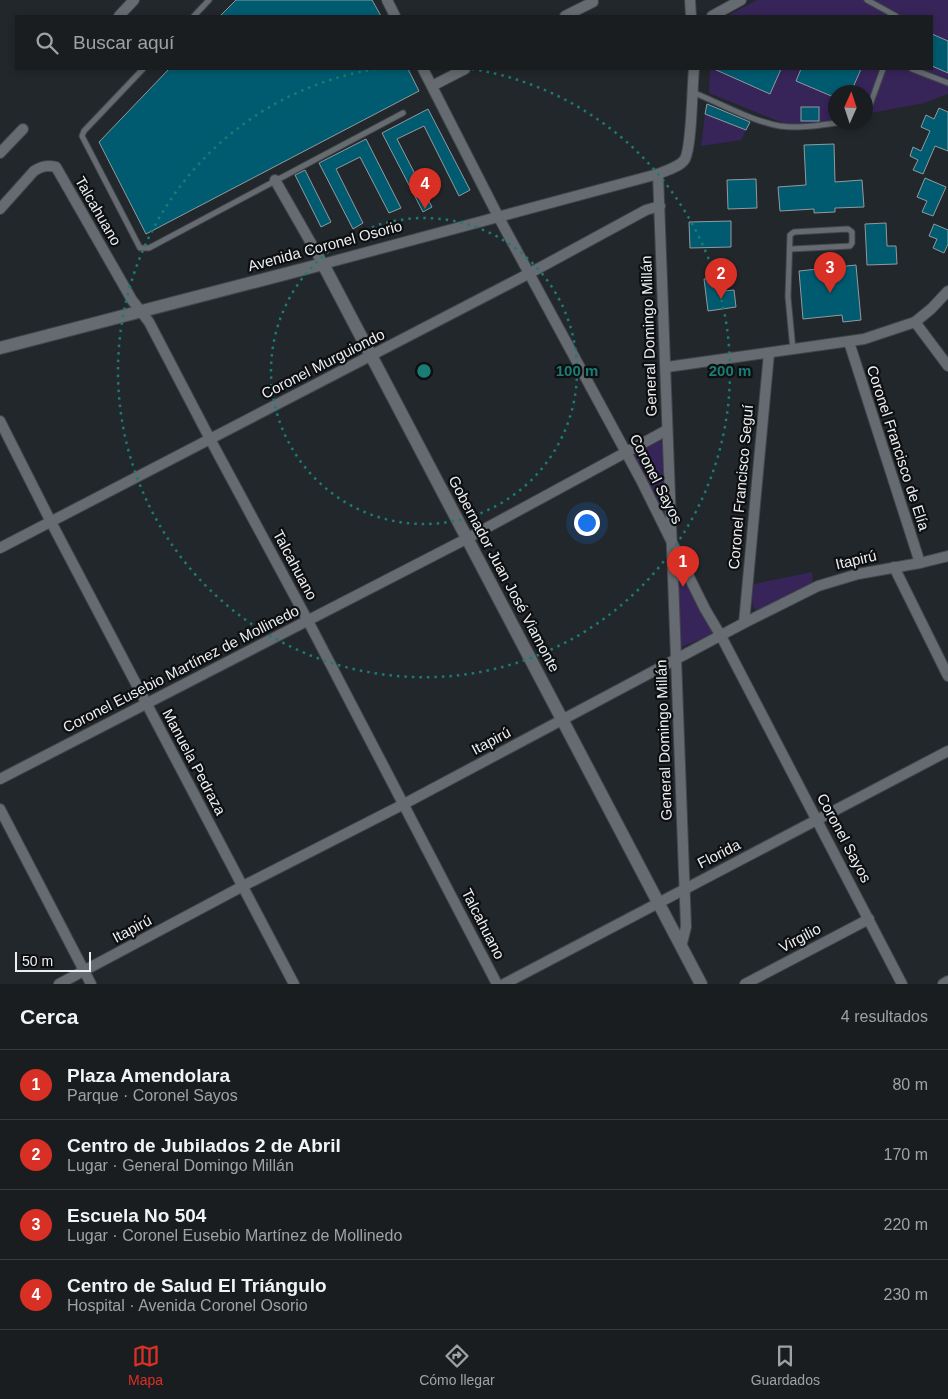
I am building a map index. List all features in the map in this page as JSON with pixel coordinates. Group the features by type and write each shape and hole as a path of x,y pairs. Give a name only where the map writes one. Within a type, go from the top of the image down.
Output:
{"street":[{"path":"119,15 134,0"},
{"path":"387,0 394,15"},
{"path":"690,0 691,15"},
{"path":"714,15 741,0"},
{"path":"567,15 592,1"},
{"name":"Coronel Sayos","path":"424,70 498,216 626,453 705,609 818,820 902,984"},
{"path":"432,86 463,70"},
{"path":"658,174 679,165 685,159 689,142 694,70"},
{"path":"0,153 23,128"},
{"name":"Talcahuano","path":"0,209 34,171 46,166 56,168 132,300 149,322 308,621 497,984"},
{"name":"Avenida Coronel Osorio","path":"0,348 658,174"},
{"name":"General Domingo Millán","path":"658,174 686,927 681,947"},
{"name":"Gobernador Juan José Viamonte","path":"275,180 323,264 701,984"},
{"name":"Coronel Murguiondo","path":"0,548 530,273 646,210 660,206"},
{"path":"666,367 849,342 880,334 915,322 948,291"},
{"path":"915,322 948,366"},
{"name":"Coronel Francisco de Elía","path":"849,342 920,563"},
{"name":"Coronel Francisco Seguí","path":"744,623 769,353"},
{"name":"Manuela Pedraza","path":"0,421 51,522 294,984"},
{"name":"Coronel Eusebio Martínez de Mollinedo","path":"0,779 147,705 466,539 667,430"},
{"name":"Itapirú","path":"59,984 243,886 404,804 744,623 818,586 841,579 948,556"},
{"path":"894,567 948,676"},
{"name":"Florida","path":"504,984 948,751"},
{"path":"0,810 91,984"},
{"name":"Virgilio","path":"746,984 869,919"},
{"path":"943,984 948,981"}],"lane":[{"path":"195,15 209,0"},
{"path":"867,0 894,15"},
{"path":"142,70 84,131 82,136 140,248 148,248 403,113"},
{"path":"873,97 884,70"},
{"path":"915,70 948,83"},
{"path":"692,92 779,126 828,123"},
{"path":"791,250 850,246 852,243 852,232 848,229 794,232 790,235 788,297 793,350"}],"shaded area":[{"path":"757,0 948,0 948,94 924,103 873,113 873,85 828,85 828,121 795,128 709,93 710,70 933,70 933,15 729,15"},
{"path":"705,114 746,130 741,140 701,146"},
{"path":"667,430 671,540 626,453"},
{"path":"671,540 713,634 679,648"},
{"path":"812,572 813,585 757,611 753,606 754,584"}],"building":[{"path":"236,0 372,0 380,15 221,15"},
{"path":"933,34 948,41 948,73 933,66"},
{"path":"168,70 408,70 419,91 146,234 99,142"},
{"path":"716,70 781,70 770,94"},
{"path":"801,70 861,70 854,85 828,85 828,95 796,81"},
{"path":"707,104 750,122 746,130 705,114"},
{"path":"801,107 819,107 819,121 801,121"},
{"path":"939,108 948,112 948,151 935,146 923,174 913,170 918,160 910,156 913,147 921,151 930,131 921,127 926,115 934,119"},
{"path":"428,109 470,190 459,196 424,126 397,139 432,207 423,212 382,133"},
{"path":"366,139 401,208 389,213 360,157 336,169 363,223 353,229 319,163"},
{"path":"834,144 835,182 862,180 864,207 835,208 835,212 814,213 814,209 780,211 778,187 806,185 804,145"},
{"path":"305,170 331,222 321,227 295,175"},
{"path":"925,178 946,187 933,216 922,212 927,201 917,197"},
{"path":"756,179 757,208 728,209 727,180"},
{"path":"731,221 731,247 690,248 689,222"},
{"path":"886,223 887,246 896,246 897,264 867,265 865,224"},
{"path":"934,224 948,230 948,244 944,253 933,248 937,239 929,236"},
{"path":"856,265 861,320 843,322 842,315 803,319 799,271"},
{"path":"723,277 724,291 734,290 736,307 708,311 704,279"}],"place":[{"name":"Centro de Salud El Triángulo","path":"425,209"},
{"name":"Escuela No 504","path":"830,293"},
{"name":"Centro de Jubilados 2 de Abril","path":"721,299"},
{"name":"Plaza Amendolara","path":"683,587"}]}
